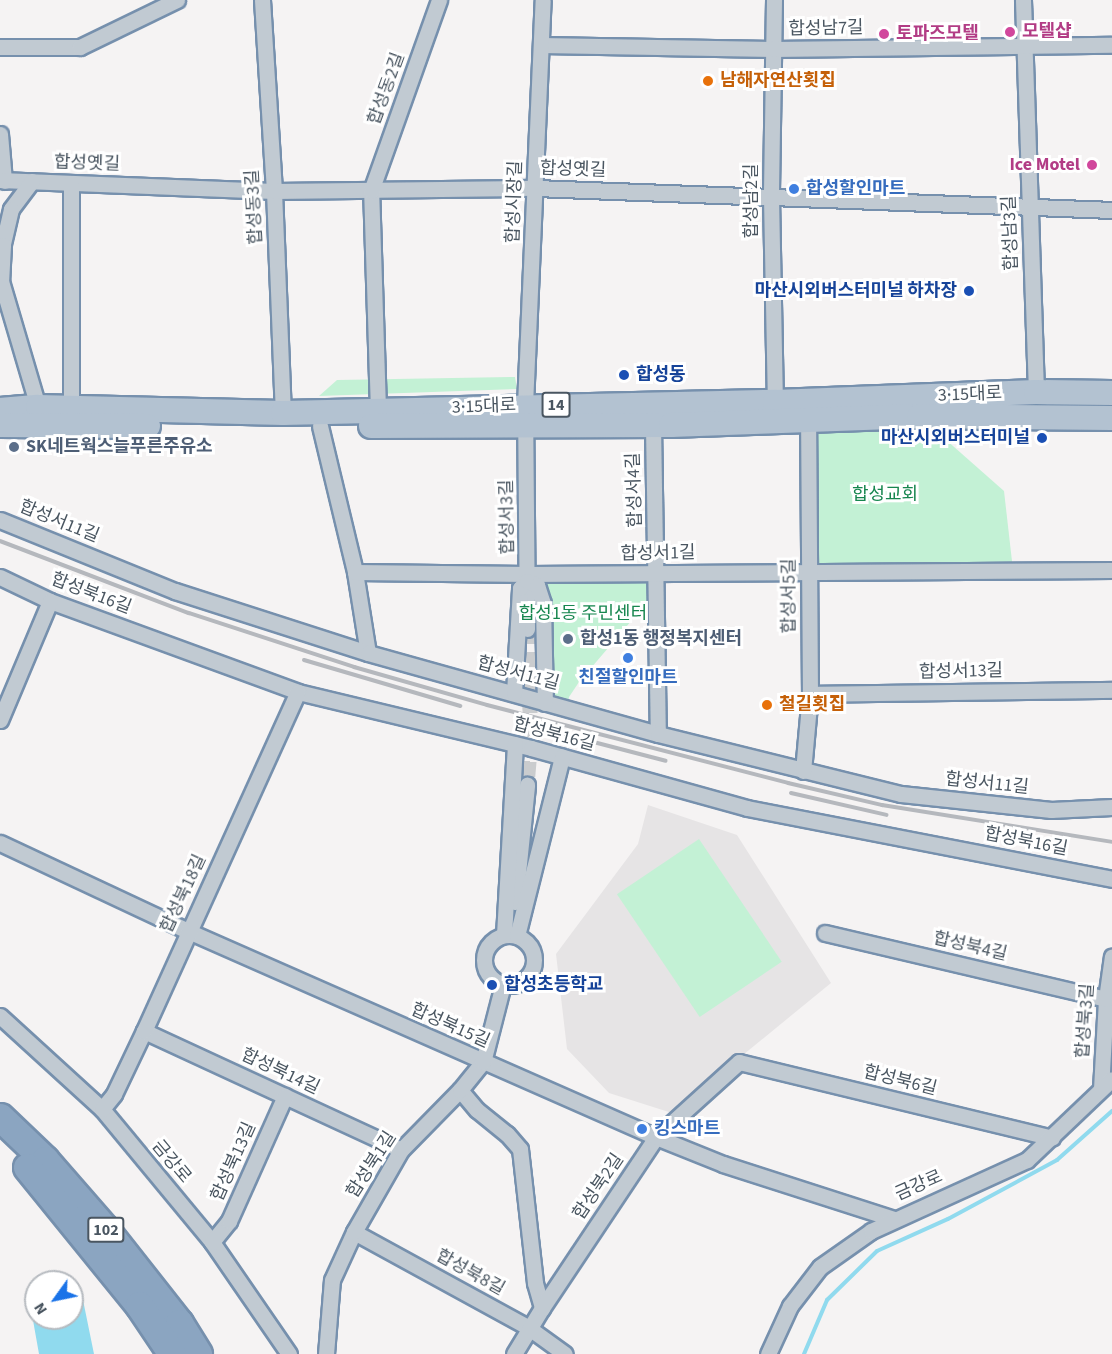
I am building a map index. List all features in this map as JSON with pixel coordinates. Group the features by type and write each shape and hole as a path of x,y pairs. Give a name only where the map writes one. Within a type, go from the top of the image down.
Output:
{"highway":[{"name":"102","path":"0,1117 45,1160 105,1229 179,1323 198,1354"},
{"name":"102","path":"0,1142 37,1178 139,1305 172,1354"}],"main road":[{"name":"3·15대로","path":"0,425 320,426 775,402 1036,392 1112,393"},
{"name":"3·15대로","path":"0,410 38,407 283,412 378,410 526,415 653,425 919,416 1112,418"}],"street":[{"path":"0,47 80,46 177,0"},
{"name":"합성동3길","path":"262,0 274,191 283,412"},
{"name":"합성동2길","path":"371,191 439,0"},
{"name":"합성시장길","path":"526,415 543,0"},
{"name":"합성남2길","path":"774,0 771,197 775,402"},
{"name":"합성남3길","path":"1023,0 1036,392"},
{"name":"합성남7길","path":"541,45 772,50 1112,45"},
{"path":"0,134 2,181"},
{"name":"합성옛길","path":"2,181 274,191 535,188 1112,210"},
{"name":"합성옛길","path":"32,181 11,209 3,245 1,281 38,407"},
{"path":"71,183 71,408"},
{"path":"371,191 378,410"},
{"name":"합성서3길","path":"526,415 527,629"},
{"name":"합성서5길","path":"803,771 810,694 808,420"},
{"name":"합성서4길","path":"653,425 658,734"},
{"path":"320,426 355,572 368,653"},
{"name":"합성서11길","path":"0,520 175,591 368,653 658,734 901,794 1051,810 1112,807"},
{"name":"합성서1길","path":"355,572 528,578 657,573 1112,570"},
{"name":"합성북16길","path":"0,577 50,600 298,692 515,744 747,808 1112,879"},
{"path":"514,693 520,588 528,578 537,585 543,603 545,703"},
{"path":"0,720 50,600"},
{"name":"합성서13길","path":"810,694 1112,690"},
{"name":"합성북18길","path":"102,1109 114,1094 144,1031 298,692"},
{"path":"511,935 515,744"},
{"path":"511,935 562,757"},
{"path":"511,935 527,786"},
{"name":"합성북15길","path":"0,843 188,931 656,1137 723,1164 894,1219"},
{"name":"합성북4길","path":"825,933 1106,999"},
{"path":"511,935 529,945 533,952 533,968 524,981 516,984 503,984 492,979 484,963 487,947 493,940 511,935"},
{"name":"합성북3길","path":"1106,1084 1106,999 1112,956"},
{"name":"합성북1길","path":"326,1354 332,1280 354,1232 401,1150 460,1090 483,1062 503,984"},
{"name":"금강로","path":"0,1016 102,1109 212,1242 289,1354"},
{"name":"합성북14길","path":"144,1031 401,1150"},
{"name":"합성북2길","path":"514,1354 656,1137 740,1062"},
{"name":"합성북6길","path":"740,1062 1052,1138"},
{"name":"금강로","path":"768,1354 790,1306 820,1267 871,1230 1027,1160 1106,1084"},
{"path":"460,1090 477,1110 507,1134 520,1149 535,1283 542,1308"},
{"name":"합성북13길","path":"212,1242 229,1221 285,1096"},
{"name":"합성북8길","path":"354,1232 529,1328 565,1354"}],"shaded area":[{"path":"648,805 737,835 831,983 672,1113 609,1093 567,1049 556,954 638,844"}],"green space":[{"path":"515,377 517,389 319,396 337,380"},
{"name":"합성교회","path":"919,416 1004,491 1013,570 809,572 808,420"},
{"name":"합성1동 주민센터","path":"657,573 657,604 644,606 579,682 569,697 568,705 545,703 543,603 528,574"},
{"path":"699,839 782,962 700,1017 617,894"}],"water":[{"path":"84,1305 94,1354 39,1354 35,1330 84,1330"}],"waterway":[{"path":"804,1354 827,1300 877,1251 948,1219 1057,1160 1112,1111"}],"tunnel":[{"path":"527,629 531,738 527,785"}],"railway":[{"path":"0,541 189,613 354,667 487,705 882,805 1112,842"},
{"path":"304,660 460,706"},
{"path":"532,726 666,761"},
{"path":"791,793 887,815"}],"place":[{"name":"모텔샵","path":"1010,32"},
{"name":"토파즈모텔","path":"884,34"},
{"name":"남해자연산횟집","path":"708,81"},
{"name":"Ice Motel","path":"1092,165"},
{"name":"합성할인마트","path":"794,189"},
{"name":"마산시외버스터미널 하차장","path":"969,291"},
{"name":"합성동","path":"624,375"},
{"name":"마산시외버스터미널","path":"1042,438"},
{"name":"SK네트웍스늘푸른주유소","path":"14,447"},
{"name":"합성1동 행정복지센터","path":"568,639"},
{"name":"친절할인마트","path":"628,658"},
{"name":"철길횟집","path":"767,705"},
{"name":"합성초등학교","path":"492,985"},
{"name":"킹스마트","path":"642,1129"}]}
